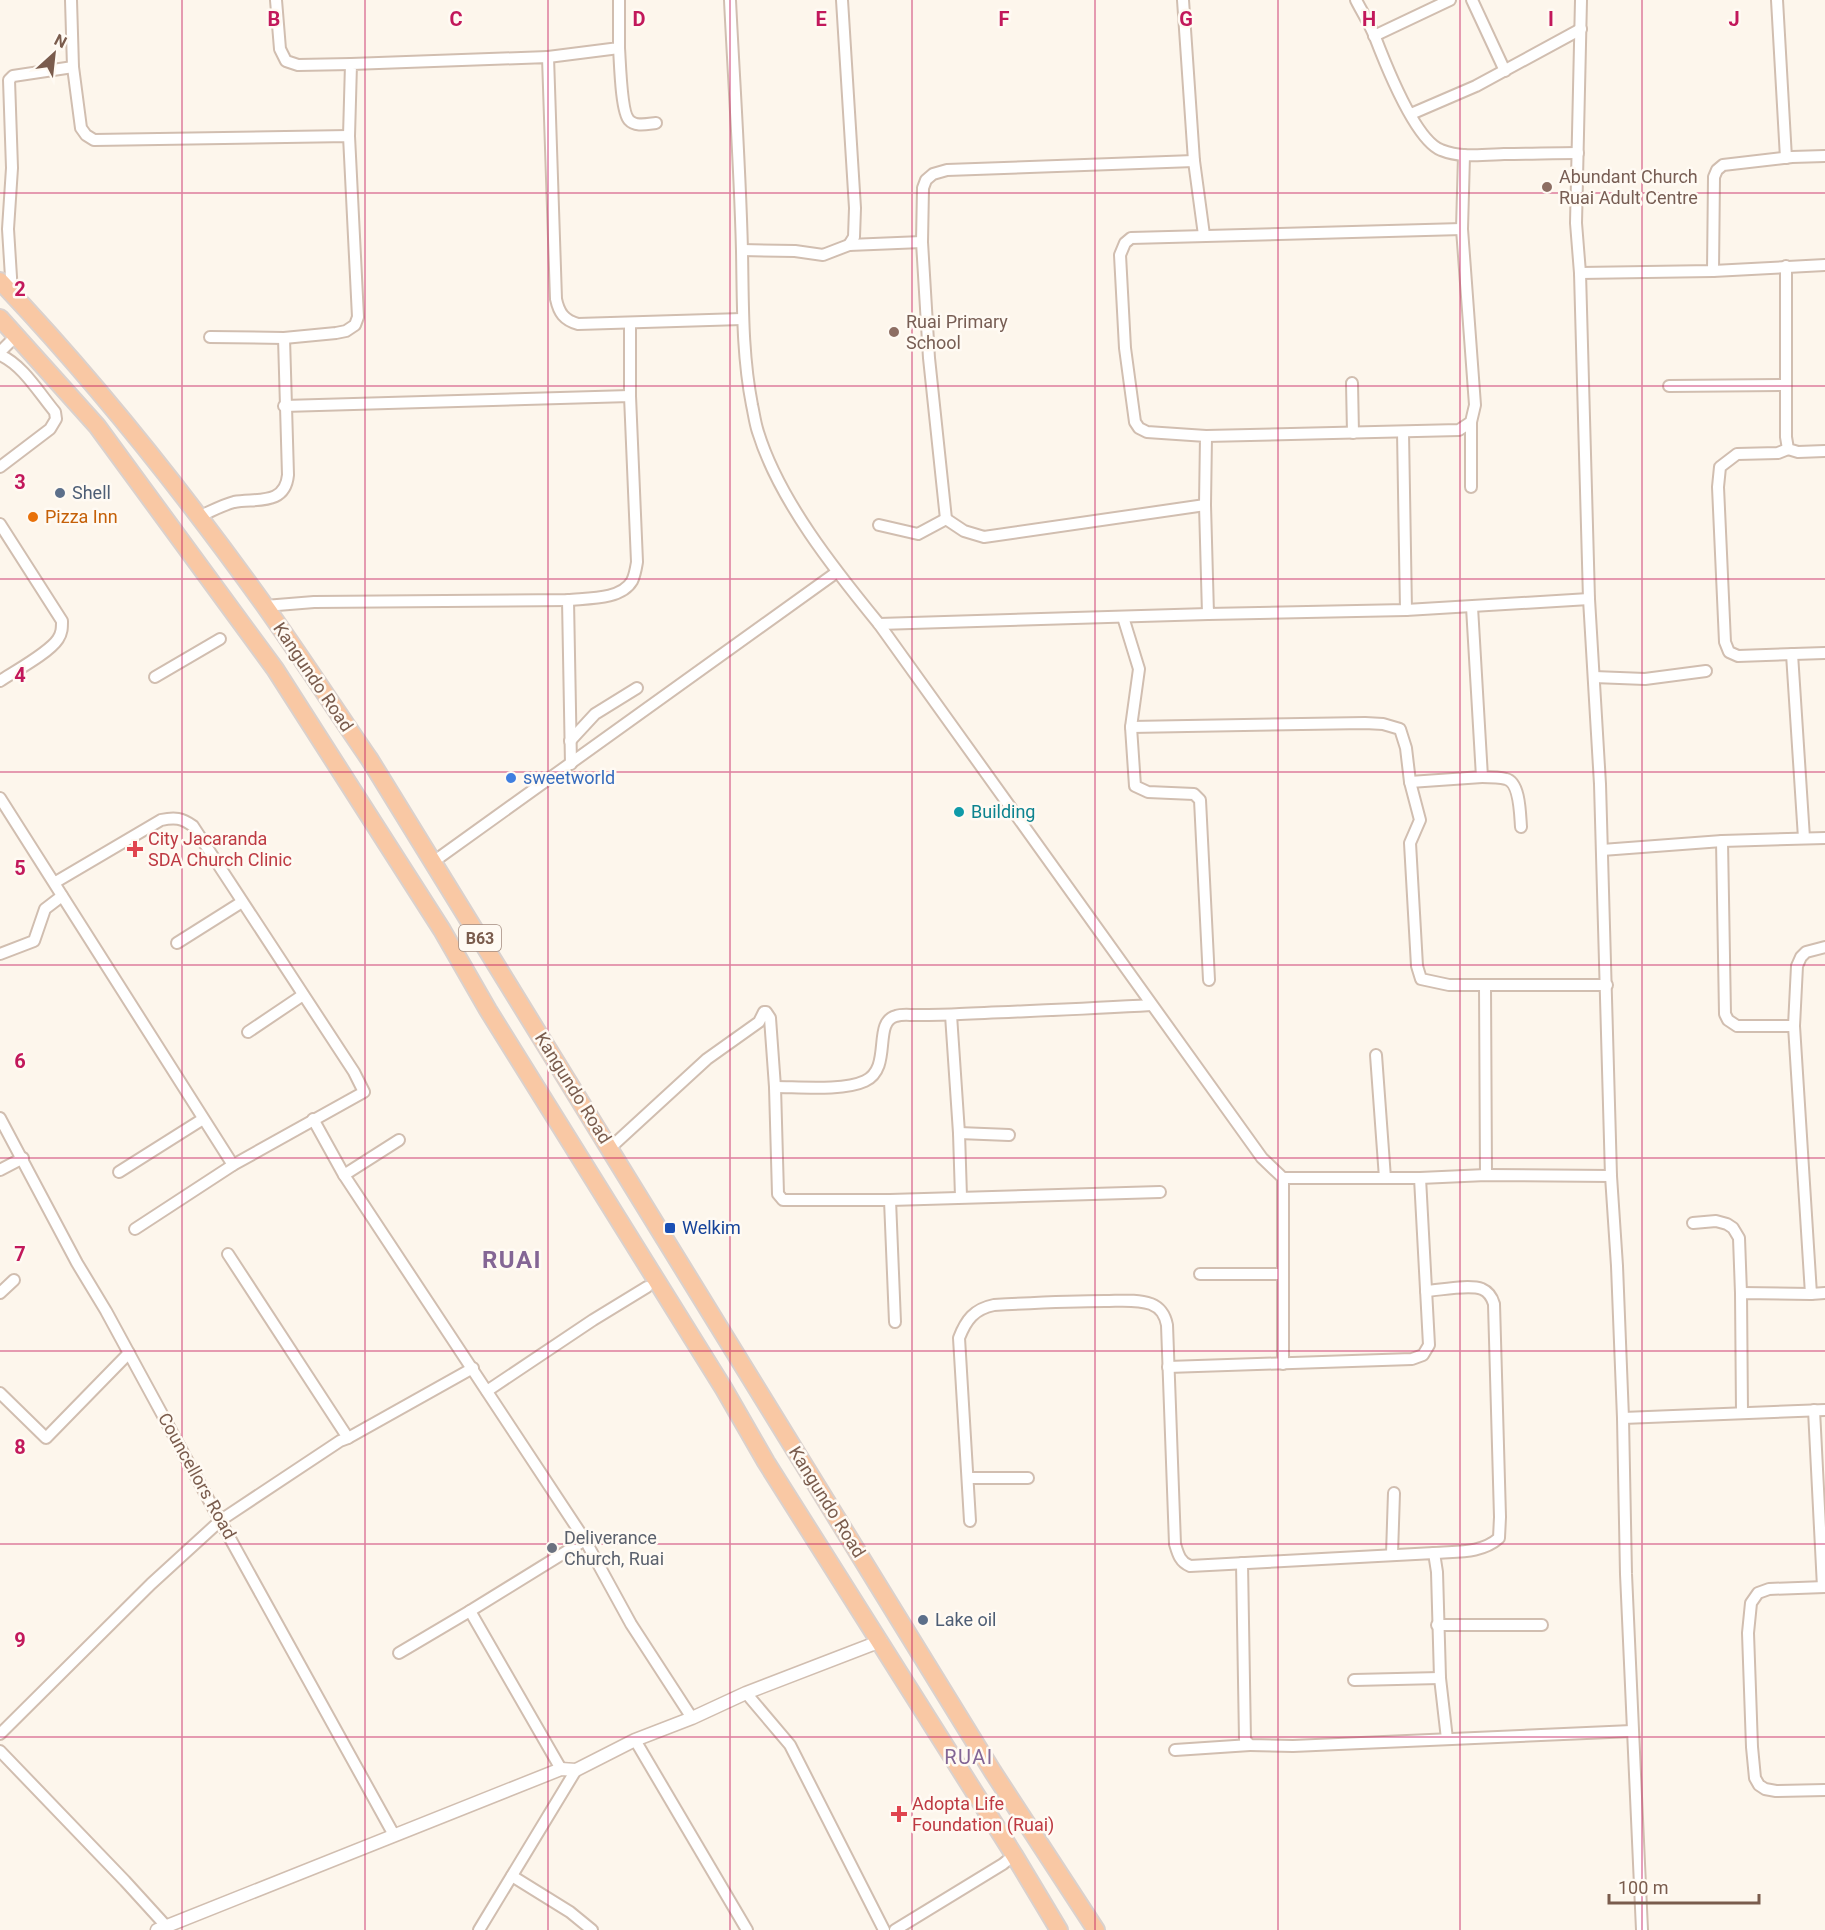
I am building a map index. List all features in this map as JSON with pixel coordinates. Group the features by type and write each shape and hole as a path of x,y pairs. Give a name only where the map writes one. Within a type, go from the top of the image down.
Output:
{"highway":[{"name":"Kangundo Road","path":"6,287 109,405 198,517 265,606 370,760 993,1772 1096,1930"},
{"name":"Kangundo Road","path":"0,318 91,420 275,669 442,930 488,1010 724,1389 766,1462 1059,1930"},
{"path":"48,371 68,356"},
{"path":"91,420 109,405"}],"street":[{"path":"71,0 73,67 81,128 94,140 349,136"},
{"path":"276,0 280,49 286,61 298,65 548,57 619,48"},
{"path":"619,0 619,48 626,113 629,120 637,124 656,123"},
{"path":"730,0 742,250 742,320 748,382 757,430 769,461 786,495 837,572 879,624 1262,1158 1283,1178 1420,1178 1486,1174 1611,1176"},
{"path":"842,0 855,208 854,237 849,244"},
{"path":"1183,0 1194,161 1204,235"},
{"path":"1356,0 1421,135 1431,145 1464,155 1578,153"},
{"path":"1374,36 1450,0"},
{"path":"1472,0 1505,71"},
{"path":"1581,0 1576,223 1580,273 1589,599 1600,784 1611,1176 1617,1266 1632,1731 1642,1930"},
{"path":"1777,0 1786,158"},
{"path":"1411,114 1476,86 1581,29"},
{"path":"548,57 556,299 558,310 564,319 578,324 742,320"},
{"path":"210,338 284,338 346,330 355,325 358,317 349,136 351,64"},
{"path":"6,287 12,168 9,80 13,76 73,67"},
{"path":"1464,155 1462,229 1475,405 1471,422 1471,487"},
{"path":"1713,271 1714,177 1717,170 1723,165 1825,156"},
{"path":"946,519 929,358 922,242 923,188 926,180 933,174 947,170 1194,161"},
{"path":"1462,229 1131,238 1125,243 1120,255 1125,348 1135,422 1139,428 1147,432 1206,436 1403,432 1459,430 1471,422"},
{"path":"742,250 795,251 823,255 849,244 922,242"},
{"path":"1580,273 1713,271 1825,265"},
{"path":"1786,266 1786,437 1788,449"},
{"path":"265,606 314,602 568,600 609,595 623,590 631,582 637,562 630,396 630,323"},
{"path":"0,467 50,429 56,418 54,412 24,375 0,353 16,336"},
{"path":"198,517 233,502 267,499 283,491 288,475 284,406 284,338"},
{"path":"1352,383 1353,433"},
{"path":"1669,386 1786,385"},
{"path":"284,406 630,396"},
{"path":"1403,432 1406,610"},
{"path":"1206,436 1208,614"},
{"path":"1825,451 1798,452 1788,449 1778,453 1737,454 1720,467 1718,487 1726,647 1729,652 1738,656 1825,653"},
{"path":"946,519 964,531 984,537 1205,505"},
{"path":"879,525 918,534 946,519"},
{"path":"0,524 62,621 62,630 57,641 0,681"},
{"path":"433,862 837,572"},
{"path":"879,624 1406,610 1589,599"},
{"path":"568,600 571,764"},
{"path":"1472,607 1482,777"},
{"path":"1123,617 1139,669 1131,727 1135,786 1148,792 1194,794 1200,800 1209,980"},
{"path":"155,677 220,639"},
{"path":"1792,654 1804,838"},
{"path":"1594,677 1645,679 1706,671"},
{"path":"570,741 595,714 637,688"},
{"path":"1131,727 1383,724 1400,729 1420,820 1410,843 1417,966 1421,979 1449,985 1607,986"},
{"path":"1410,782 1482,777 1508,779 1514,783 1517,792 1521,826"},
{"path":"0,798 233,1164"},
{"path":"54,883 161,820 182,819 193,826 354,1072 364,1092 233,1164 135,1229"},
{"path":"1602,850 1722,841 1825,838"},
{"path":"1722,841 1725,1014 1728,1020 1737,1026 1794,1026"},
{"path":"0,954 34,941 45,909 62,896"},
{"path":"177,943 242,902"},
{"path":"1811,1294 1794,1026 1797,966 1806,952 1825,947"},
{"path":"1485,985 1486,1174"},
{"path":"248,1032 303,995"},
{"path":"775,1087 819,1087 865,1081 874,1075 879,1067 883,1031 889,1020 897,1016 1151,1005"},
{"path":"610,1148 707,1059 759,1022 766,1012 770,1018 775,1087 778,1194 781,1199 890,1200 1160,1192"},
{"path":"951,1015 961,1197"},
{"path":"1376,1055 1385,1178"},
{"name":"Councellors Road","path":"0,1118 77,1263 129,1353 394,1835"},
{"path":"119,1172 203,1119"},
{"path":"313,1119 344,1175 585,1540 631,1624 692,1718"},
{"path":"959,1133 1009,1135"},
{"path":"344,1175 399,1140"},
{"path":"0,1170 22,1158"},
{"path":"1283,1178 1283,1364"},
{"path":"1168,1367 1418,1358 1423,1355 1429,1345 1420,1178"},
{"path":"890,1200 895,1322"},
{"path":"1693,1223 1716,1221 1727,1224 1733,1228 1739,1238 1742,1413"},
{"path":"228,1254 348,1438"},
{"path":"1200,1274 1283,1274"},
{"path":"0,1293 14,1280"},
{"path":"487,1391 647,1287"},
{"path":"970,1521 959,1338 965,1324 977,1312 994,1305 1065,1301 1132,1301 1150,1304 1160,1309 1167,1325 1175,1544 1184,1564 1190,1566 1434,1553 1478,1550 1490,1546 1498,1538 1500,1517 1494,1304 1491,1296 1483,1289 1426,1291"},
{"path":"1741,1293 1825,1293"},
{"path":"0,1393 46,1438 129,1353"},
{"path":"0,1734 151,1584 221,1520 340,1441 473,1368"},
{"path":"1623,1418 1819,1410 1824,1587 1769,1589 1758,1593 1751,1603 1748,1654 1755,1778 1765,1789 1776,1791 1825,1790"},
{"path":"968,1478 1028,1478"},
{"path":"1392,1554 1394,1492"},
{"path":"399,1653 585,1540"},
{"path":"1434,1553 1437,1572 1440,1678 1447,1739"},
{"path":"1242,1563 1245,1740 1250,1745"},
{"path":"470,1611 561,1769"},
{"path":"1437,1624 1542,1625"},
{"path":"0,1751 125,1881 162,1928 561,1769 576,1770 635,1740 692,1718 746,1693 880,1641"},
{"path":"1354,1680 1440,1678"},
{"path":"746,1693 790,1745 884,1930"},
{"path":"1175,1750 1250,1745 1293,1746 1632,1731"},
{"path":"635,1740 747,1930"},
{"path":"479,1930 576,1770"},
{"path":"895,1930 1014,1855"},
{"path":"512,1876 570,1912 592,1930"}],"place":[{"name":"Abundant Church Ruai Adult Centre","path":"1547,187"},
{"name":"Ruai Primary School","path":"894,332"},
{"name":"Shell","path":"60,493"},
{"name":"Pizza Inn","path":"33,517"},
{"name":"sweetworld","path":"511,778"},
{"name":"Building","path":"959,812"},
{"name":"City Jacaranda SDA Church Clinic","path":"135,849"},
{"name":"Welkim","path":"670,1228"},
{"name":"Deliverance Church, Ruai","path":"552,1548"},
{"name":"Lake oil","path":"923,1620"},
{"name":"Adopta Life Foundation (Ruai)","path":"899,1814"}],"district":[{"name":"RUAI","path":"512,1260"},
{"name":"RUAI","path":"969,1757"}]}
